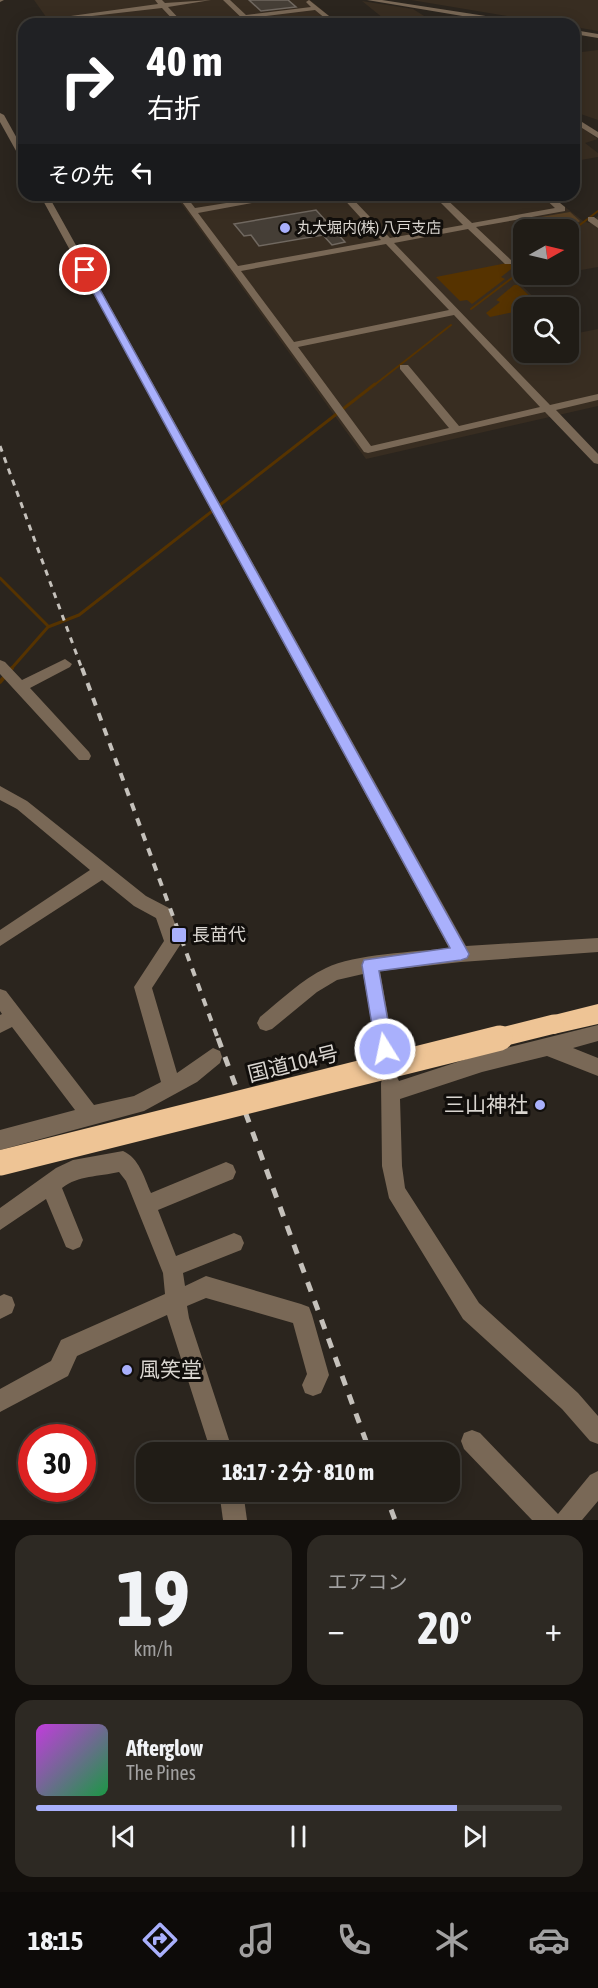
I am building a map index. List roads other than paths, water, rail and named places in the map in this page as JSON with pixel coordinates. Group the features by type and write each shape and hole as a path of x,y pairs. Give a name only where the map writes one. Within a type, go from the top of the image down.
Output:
{"highway":[{"name":"国道104号","path":"0,1163 598,1014"}],"street":[{"path":"59,18 161,3 208,0"},
{"path":"226,0 245,17 317,8"},
{"path":"307,0 329,18"},
{"path":"370,0 412,4 489,18"},
{"path":"387,0 501,18"},
{"path":"161,3 175,18"},
{"path":"412,4 432,18"},
{"path":"580,32 598,35"},
{"path":"0,115 18,147"},
{"path":"580,116 590,119"},
{"path":"580,123 598,136"},
{"path":"47,201 461,954"},
{"path":"186,201 368,450 598,397"},
{"path":"193,211 255,201"},
{"path":"350,201 598,461"},
{"path":"443,201 508,262"},
{"path":"236,269 562,208 553,201"},
{"path":"292,345 456,312"},
{"path":"404,367 456,429"},
{"path":"20,687 65,664"},
{"path":"0,665 84,756"},
{"path":"0,792 22,804 140,901 163,913 167,918 173,942 143,987 172,1086"},
{"path":"0,939 102,871"},
{"path":"266,1023 311,986 333,973 370,965 461,954 598,945"},
{"path":"370,965 385,1049"},
{"path":"0,997 7,1021 90,1115"},
{"path":"598,1033 391,1088 392,1166 396,1191 471,1311 570,1401 598,1433"},
{"path":"547,1047 598,1067"},
{"path":"0,1140 90,1115 137,1105 190,1076 213,1057"},
{"path":"0,1220 50,1184 80,1167 94,1168 123,1161 133,1174 171,1268 178,1318 219,1442"},
{"path":"145,1205 226,1172"},
{"path":"50,1184 73,1240"},
{"path":"171,1268 234,1243"},
{"path":"0,1401 60,1368 63,1356 69,1348 206,1287 301,1316 318,1376 313,1384"},
{"path":"472,1441 548,1520"},
{"path":"567,1520 598,1483"},
{"path":"233,1502 235,1520"}],"waterway":[{"path":"579,226 598,211"},
{"path":"471,309 513,277"},
{"path":"373,386 451,325"},
{"path":"11,669 48,627 79,615 375,384"},
{"path":"0,578 48,626"},
{"path":"0,682 12,668"}],"railway":[{"path":"0,446 82,669"},
{"path":"82,668 218,1039"},
{"path":"218,1038 366,1442"},
{"path":"388,1502 395,1520"}],"place":[{"name":"丸大堀内(株) 八戸支店","path":"285,228"},
{"name":"長苗代","path":"179,935"},
{"name":"三山神社","path":"540,1105"},
{"name":"風笑堂","path":"127,1370"}]}
